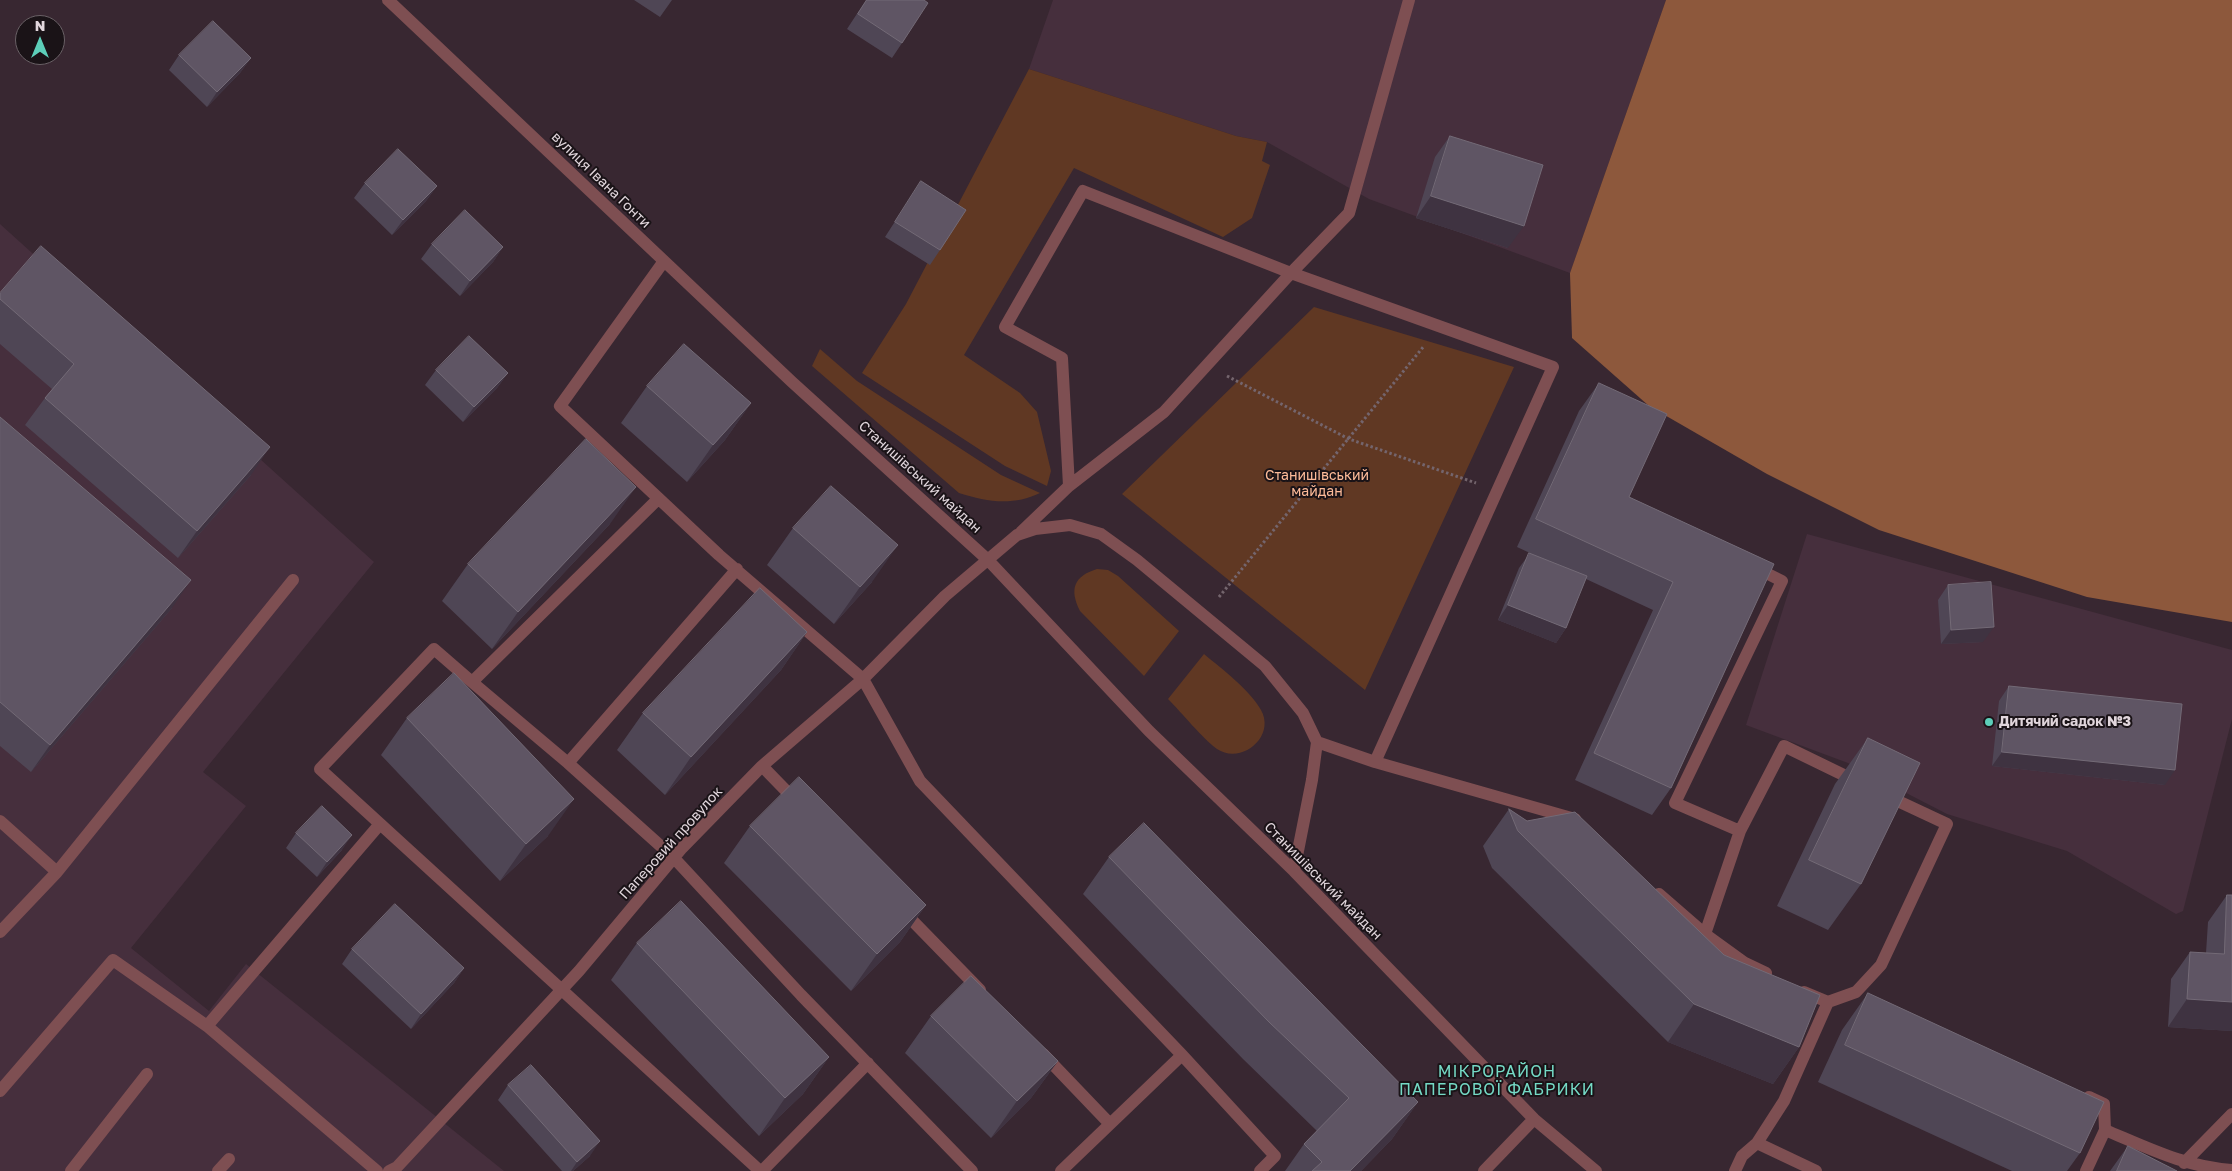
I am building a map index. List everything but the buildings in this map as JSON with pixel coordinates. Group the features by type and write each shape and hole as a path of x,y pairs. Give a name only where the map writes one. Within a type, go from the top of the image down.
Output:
{"street":[{"name":"вулиця Івана Гонти","path":"388,0 792,382"},
{"name":"Паперовий провулок","path":"393,1169 562,990 674,858 762,766 863,679 945,596 1017,535 1069,486 1164,412 1291,273 1349,213 1409,0"},
{"path":"1069,486 1062,358 1005,327 1083,191 1291,273 1553,368 1375,762"},
{"path":"664,261 560,406 658,499 863,679 920,781 1182,1055 1275,1156 1260,1171"},
{"name":"Станишівський майдан","path":"792,382 988,560 1149,731 1294,871 1534,1119 1596,1171"},
{"path":"472,682 658,499"},
{"path":"1017,535 1035,528 1070,525 1101,534 1137,560 1265,666 1302,713 1317,742 1312,780 1294,871"},
{"path":"1739,560 1782,581 1676,803 1740,831"},
{"path":"568,763 737,569"},
{"path":"0,932 57,872 293,580"},
{"path":"868,1063 761,1171 320,769 434,649 568,763 674,858 801,995 868,1063 972,1171"},
{"path":"1317,742 1375,762 1576,820 1584,826"},
{"path":"1648,884 1705,934 1745,963 1828,1002 1861,994 1881,965 1947,824 1784,746 1740,831 1705,934"},
{"path":"762,766 804,809"},
{"path":"0,821 57,872"},
{"path":"207,1026 380,824"},
{"path":"894,902 992,1002"},
{"path":"0,1091 113,960 207,1026 377,1171"},
{"path":"1735,1171 1742,1156 1757,1142 1784,1101 1828,1002"},
{"path":"1034,1045 1110,1124"},
{"path":"1061,1171 1182,1055"},
{"path":"71,1171 147,1074"},
{"path":"2077,1092 2104,1104 2105,1130 2086,1171"},
{"path":"2184,1163 2232,1114"},
{"path":"1484,1171 1534,1119"},
{"path":"2105,1130 2184,1163 2210,1169 2232,1170"},
{"path":"1757,1142 1816,1171"},
{"path":"218,1171 229,1159"}],"path":[{"path":"1205,615 1440,327"},
{"path":"1206,365 1348,439 1498,491"}],"shaded area":[{"path":"1053,0 1666,0 1570,273 1369,199 1267,142 1236,136 1029,69"},
{"path":"1666,0 2232,0 2232,622 2087,597 1879,530 1767,474 1649,406 1572,338 1570,273"},
{"path":"0,224 374,562 203,772 246,806 131,948 209,1011 246,964 504,1171 0,1171"},
{"name":"Дитячий садок №3","path":"1807,534 2232,650 2232,719 2183,911 2176,914 2067,851 1947,814 1848,763 1746,725"}],"green space":[{"path":"1029,69 1236,136 1267,142 1262,161 1270,165 1252,218 1223,237 1074,168 964,355 1020,393 1037,412 1051,471 1047,486 1005,466 862,373 906,304"},
{"name":"Станишівський майдан","path":"1314,307 1514,367 1365,690 1122,494"},
{"path":"820,349 857,381 1001,475 1040,493 1020,500 1000,501 980,499 959,493 812,366"},
{"path":"1097,569 1108,570 1118,576 1179,631 1144,676 1080,611 1074,590 1076,584 1083,575"},
{"path":"1204,654 1243,687 1261,710 1264,730 1254,746 1245,751 1226,753 1217,749 1168,699"}],"place":[{"name":"Дитячий садок №3","path":"1989,722"}],"district":[{"name":"МІКРОРАЙОН ПАПЕРОВОЇ ФАБРИКИ","path":"1497,1081"}]}
